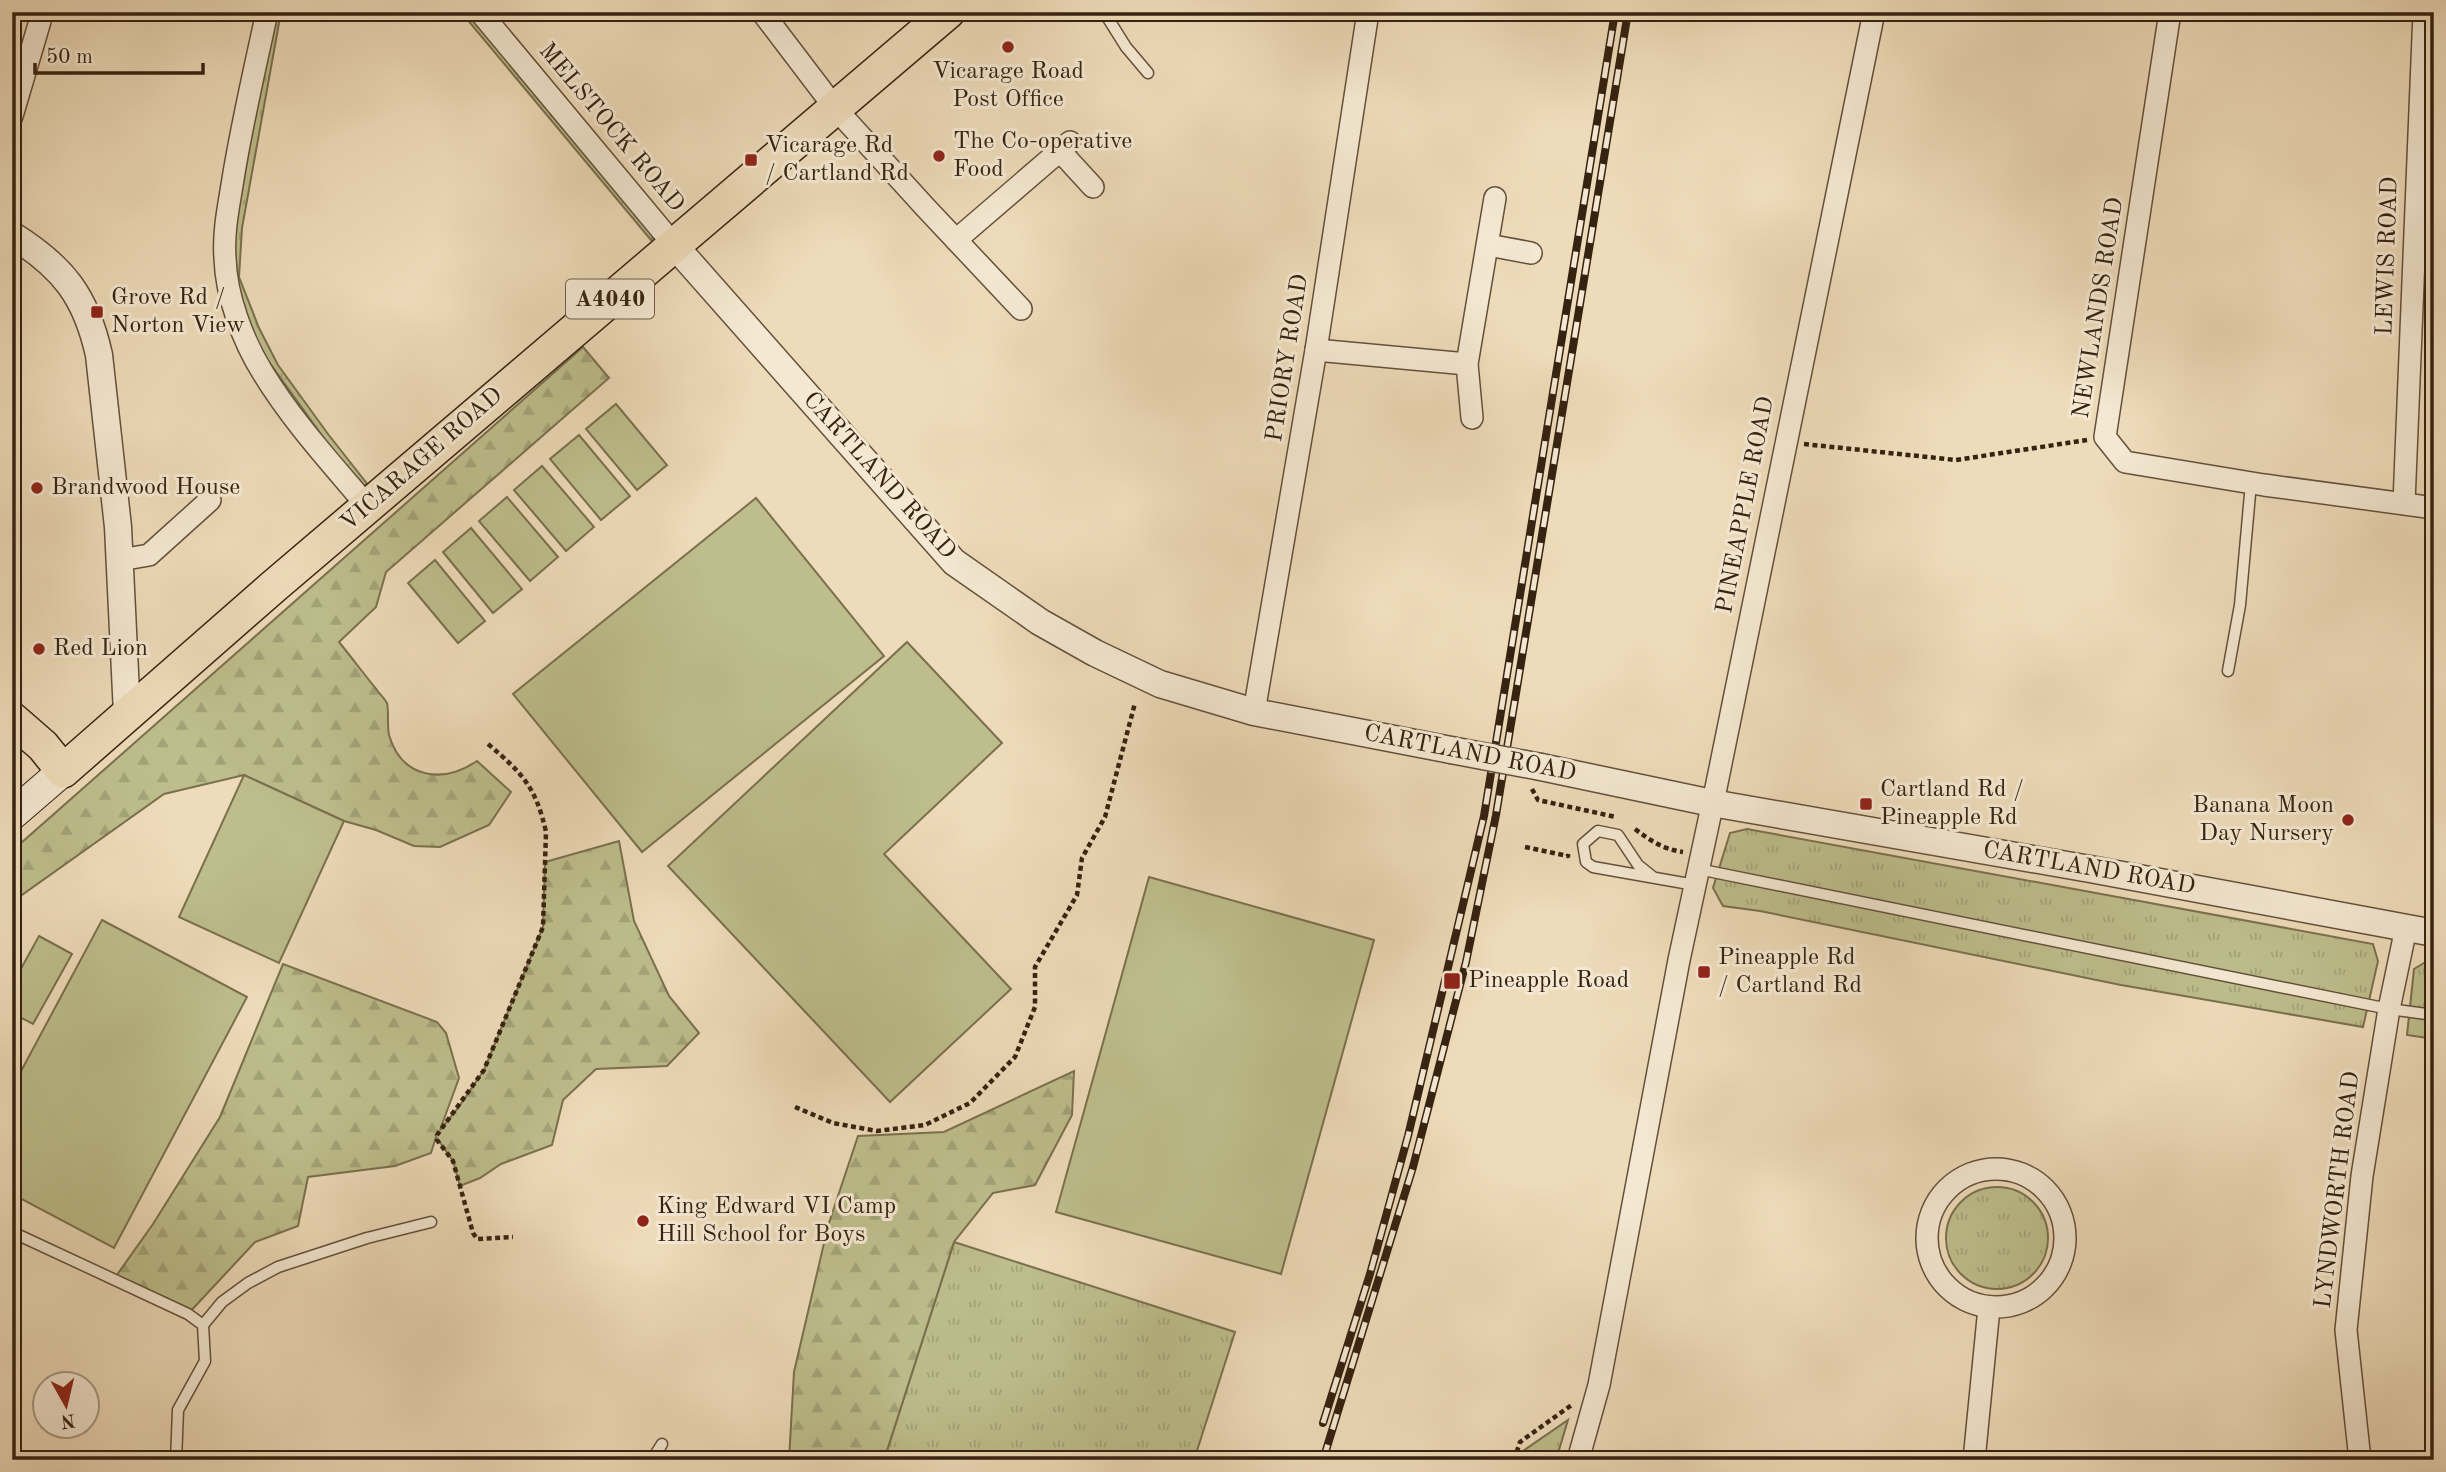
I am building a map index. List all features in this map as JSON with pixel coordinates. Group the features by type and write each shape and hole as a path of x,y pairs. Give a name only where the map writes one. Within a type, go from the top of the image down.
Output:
{"main road":[{"name":"VICARAGE ROAD","path":"12,815 948,12"},
{"path":"12,719 43,747 63,771"}],"street":[{"path":"267,12 237,154 225,230 228,287 244,335 261,371 303,432 368,507"},
{"name":"MELSTOCK ROAD","path":"480,12 674,245"},
{"path":"762,12 835,108 1021,309"},
{"name":"PRIORY ROAD","path":"1254,712 1316,350 1368,12"},
{"name":"PINEAPPLE ROAD","path":"1578,1460 1599,1385 1696,877 1874,12"},
{"name":"NEWLANDS ROAD","path":"2170,12 2105,437 2124,462 2251,483 2434,508"},
{"name":"LEWIS ROAD","path":"2404,503 2424,12"},
{"path":"12,116 40,21"},
{"path":"956,240 1065,147 1093,187"},
{"path":"1472,418 1467,364 1494,198"},
{"path":"12,235 31,247 74,289 86,309 94,332 111,460 120,561 127,714"},
{"name":"CARTLAND ROAD","path":"674,245 954,562 1040,622 1160,684 1254,712 1712,803 2434,933"},
{"path":"1488,245 1531,253"},
{"path":"1316,350 1467,364"},
{"path":"120,561 149,555 210,500"},
{"name":"LYNDWORTH ROAD","path":"2360,1460 2346,1329 2362,1176 2389,1009 2406,928"},
{"path":"2003,1168 2024,1174 2043,1186 2057,1203 2065,1223 2066,1245 2060,1266 2049,1285 2031,1299 2011,1307 1989,1308 1968,1302 1949,1290 1936,1273 1928,1253 1927,1231 1932,1210 1944,1192 1961,1178 1981,1170 2003,1168"},
{"path":"1974,1460 1989,1308"}],"lane":[{"path":"1104,12 1126,47 1148,74"},
{"path":"2228,671 2240,605 2251,483"},
{"path":"1653,877 1638,864 1618,835 1598,831 1583,844 1586,862 1593,867 1653,877 1696,877 2389,1009 2434,1014"},
{"path":"176,1460 178,1410 205,1361 203,1325 222,1302 248,1283 278,1267 367,1238 431,1222"},
{"path":"12,1232 188,1314 203,1325"},
{"path":"652,1460 662,1444"}],"path":[{"path":"1785,443 1956,460 2105,437"},
{"path":"795,1107 833,1123 877,1131 925,1125 970,1103 1015,1057 1035,1007 1035,967 1077,895 1082,858 1105,817 1135,703"},
{"path":"488,744 522,773 543,818 546,832 543,927 484,1070 437,1135 453,1161 477,1239 513,1237"},
{"path":"1514,1460 1520,1442 1599,1385"},
{"path":"12,1454 24,1460"}],"green space":[{"path":"274,12 281,12 242,228 239,277 259,328 278,365 368,485 362,491 251,333 234,283 234,229"},
{"path":"461,12 467,12 656,233 651,240"},
{"path":"583,347 609,378 386,572 376,607 339,642 387,703 389,735 403,761 414,769 438,774 451,773 477,761 511,792 489,825 440,847 414,846 376,830 344,821 244,775 164,794 12,902 12,851"},
{"path":"616,404 667,465 637,490 586,429"},
{"path":"579,435 630,496 601,520 550,459"},
{"path":"542,466 594,527 566,551 514,490"},
{"path":"507,497 558,557 530,581 479,521"},
{"path":"756,498 884,656 642,852 513,694"},
{"path":"471,528 522,589 493,613 443,552"},
{"path":"435,560 485,621 458,643 408,583"},
{"path":"907,642 1002,743 884,854 1011,989 890,1102 668,866"},
{"path":"244,775 344,821 279,963 179,917"},
{"path":"1747,829 2373,944 2378,961 2363,1027 2121,985 1760,911 1723,906 1713,888 1730,833"},
{"path":"619,841 634,921 669,996 699,1033 667,1066 596,1069 563,1100 552,1145 501,1164 480,1178 460,1186 453,1161 436,1137 431,1153 395,1166 308,1177 298,1226 255,1242 188,1314 114,1279 153,1224 220,1117 283,964 437,1022 446,1033 459,1078 440,1130 484,1070 543,927 545,862"},
{"path":"1149,877 1374,940 1281,1274 1056,1212"},
{"path":"102,920 247,997 114,1248 12,1194 12,1088"},
{"path":"39,936 72,954 33,1024 12,1013 12,985"},
{"path":"2434,957 2434,1039 2407,1035 2414,969"},
{"path":"1074,1071 1072,1115 1035,1185 993,1193 954,1242 884,1460 789,1460 794,1372 828,1226 858,1136 944,1132"},
{"path":"1997,1187 2016,1191 2033,1202 2044,1219 2048,1238 2044,1257 2033,1274 2016,1285 1997,1289 1978,1285 1961,1274 1950,1257 1946,1238 1950,1219 1961,1202 1978,1191"},
{"path":"954,1242 1235,1332 1194,1460 884,1460"},
{"path":"1568,1420 1556,1460 1518,1460 1520,1453"}],"railway":[{"path":"1323,1423 1370,1274 1408,1136 1484,816 1615,12"},
{"path":"1323,1460 1413,1167 1466,962 1496,815 1628,12"}],"place":[{"name":"Vicarage Road Post Office","path":"1008,47"},
{"name":"The Co-operative Food","path":"939,156"},
{"name":"Vicarage Rd / Cartland Rd","path":"751,160"},
{"name":"Grove Rd / Norton View","path":"97,312"},
{"name":"Brandwood House","path":"37,488"},
{"name":"Red Lion","path":"39,649"},
{"name":"Cartland Rd / Pineapple Rd","path":"1866,804"},
{"name":"Banana Moon Day Nursery","path":"2348,820"},
{"name":"Pineapple Rd / Cartland Rd","path":"1704,972"},
{"name":"Pineapple Road","path":"1452,981"},
{"name":"King Edward VI Camp Hill School for Boys","path":"643,1221"}]}
